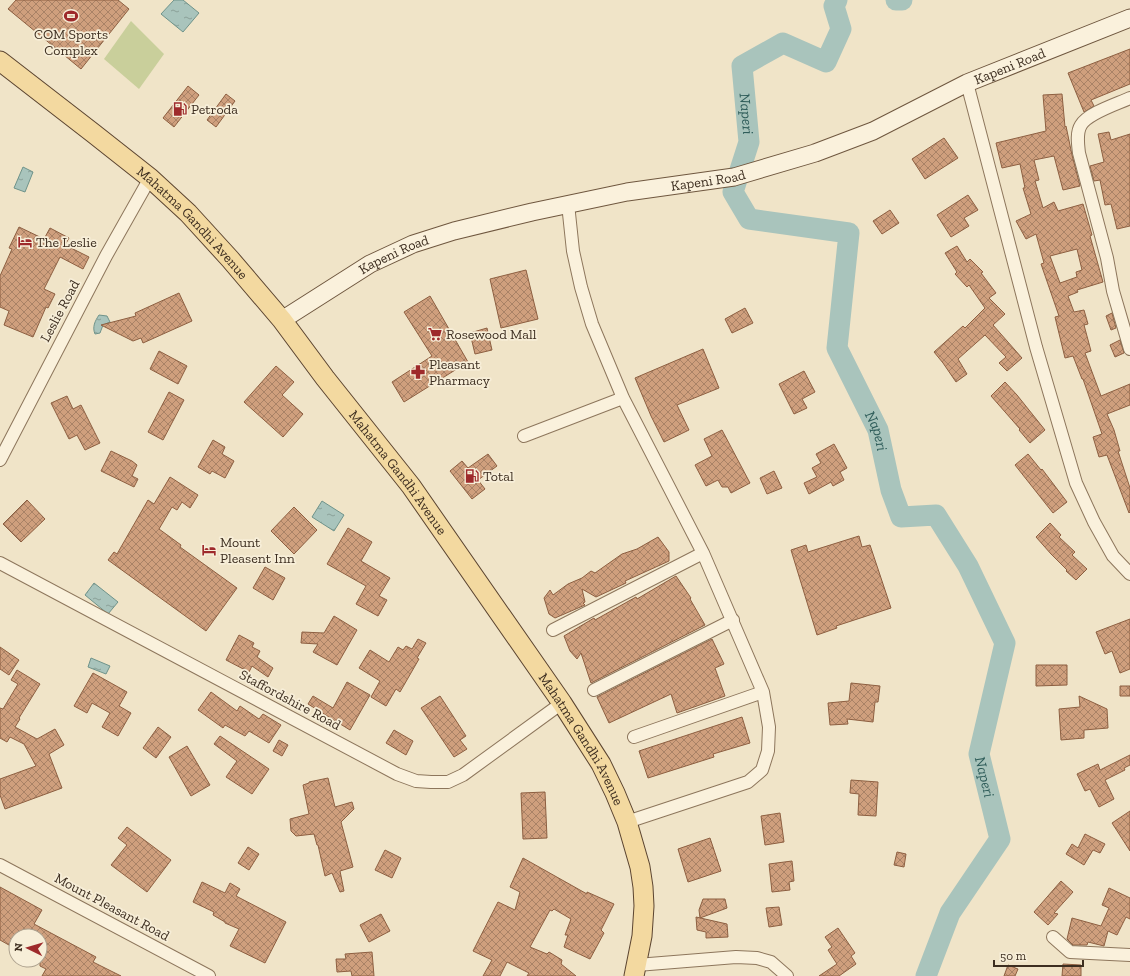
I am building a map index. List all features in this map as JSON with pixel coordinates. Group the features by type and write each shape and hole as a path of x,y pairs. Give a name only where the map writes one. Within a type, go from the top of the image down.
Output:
{"main road":[{"name":"Kapeni Road","path":"282,320 370,264 413,244 454,231 568,204 627,192 734,177 815,153 873,131 967,83 1130,18"},
{"name":"Mahatma Gandhi Avenue","path":"0,61 93,132 150,178 193,219 230,259 282,320 325,378 416,492 562,702 601,764 616,793 627,822 640,867 643,887 644,906 642,936 635,971"}],"street":[{"path":"967,83 1036,347 1076,483 1094,522 1113,556 1130,574"},
{"path":"1130,98 1088,117 1081,125 1078,137 1079,153 1108,258 1113,291 1130,349"},
{"name":"Leslie Road","path":"0,460 102,263 150,178"},
{"path":"568,204 573,251 581,287 592,324 623,398 703,553 733,620 763,692 769,728 768,751 762,770 748,782 627,822"},
{"path":"524,436 623,398"},
{"path":"553,630 703,553"},
{"name":"Staffordshire Road","path":"0,563 391,770 416,781 448,782 463,775 562,702"},
{"path":"594,690 733,620"},
{"path":"634,737 763,692"},
{"name":"Mount Pleasant Road","path":"0,864 209,976"},
{"path":"1052,937 1070,952 1130,955"},
{"path":"635,971 736,957 757,958 771,962 787,976"}],"green space":[{"path":"131,21 164,54 139,89 104,59"}],"water":[{"path":"174,0 183,0 199,13 183,32 161,14"},
{"path":"23,167 33,172 25,192 14,188"},
{"path":"99,315 107,316 110,322 103,325 100,333 95,334 94,324"},
{"path":"322,501 344,515 334,531 312,517"},
{"path":"94,583 118,602 108,614 85,595"},
{"path":"91,658 110,666 106,674 88,667"}],"building":[{"path":"16,0 118,0 129,9 81,69 8,9"},
{"path":"1130,49 1130,84 1091,100 1094,106 1084,112 1068,73"},
{"path":"188,86 199,95 174,127 163,118"},
{"path":"226,94 235,101 216,127 207,120"},
{"path":"1062,94 1065,127 1066,126 1080,186 1063,190 1054,156 1034,160 1039,180 1035,181 1043,208 1054,202 1058,211 1083,204 1103,282 1077,290 1078,292 1068,296 1074,312 1084,310 1088,324 1084,325 1091,351 1085,353 1101,396 1130,384 1130,405 1107,414 1114,430 1120,451 1118,451 1130,488 1129,513 1107,455 1099,457 1093,437 1102,434 1083,379 1073,356 1065,358 1055,317 1059,316 1041,264 1044,263 1036,234 1026,239 1016,221 1031,214 1023,188 1025,188 1020,164 1002,168 996,143 1046,131 1043,95","holes":["1077,249 1082,270 1076,272 1077,277 1060,283 1050,256"]},
{"path":"1109,132 1111,140 1130,134 1130,226 1117,229 1111,204 1105,205 1100,180 1094,181 1090,166 1104,162 1098,134"},
{"path":"944,138 958,158 925,179 912,159"},
{"path":"968,195 978,210 964,218 969,226 951,237 937,215"},
{"path":"890,210 899,223 882,234 873,221"},
{"path":"19,227 44,239 50,228 69,238 65,245 89,257 83,269 60,257 44,289 55,294 48,308 46,307 33,337 4,325 9,311 0,307 0,276 12,249 9,248"},
{"path":"957,246 967,262 970,259 983,272 981,273 996,293 989,298 1005,314 993,325 1022,358 1007,371 999,363 1006,357 985,335 958,359 967,374 956,382 934,352 963,326 965,328 985,308 969,285 967,287 955,274 957,272 945,253"},
{"path":"526,270 538,319 501,328 490,279"},
{"path":"179,293 192,321 143,343 141,338 133,341 101,325 136,316 135,313"},
{"name":"Rosewood Mall","path":"430,296 468,362 404,402 392,382 432,356 404,312"},
{"path":"745,308 753,323 732,333 725,319"},
{"path":"1112,313 1116,328 1111,330 1106,316"},
{"path":"487,328 492,350 475,354 470,333"},
{"path":"1120,340 1124,353 1115,357 1110,345"},
{"path":"703,349 719,388 677,405 689,430 664,442 635,378"},
{"path":"159,351 187,366 178,384 150,369"},
{"path":"276,366 294,382 282,395 303,414 283,437 244,402"},
{"path":"804,371 815,392 802,399 807,408 794,414 779,384"},
{"path":"1005,382 1045,430 1030,443 1019,430 1020,429 991,396"},
{"path":"169,392 184,400 163,440 148,432"},
{"path":"67,396 73,409 81,405 100,443 85,450 77,435 69,439 51,403"},
{"path":"722,430 750,483 731,493 728,487 722,487 718,480 706,486 695,465 712,456 704,439"},
{"path":"213,440 225,447 222,454 234,461 225,478 212,471 210,474 198,467"},
{"path":"834,444 847,468 840,472 844,480 833,486 831,482 809,494 804,483 817,477 812,468 821,463 816,454"},
{"path":"111,451 137,465 132,476 138,479 134,487 101,471"},
{"path":"488,454 497,466 478,480 485,489 472,499 450,471 462,461 468,468"},
{"path":"1028,454 1041,470 1042,469 1067,502 1053,513 1015,465"},
{"path":"774,471 782,488 767,494 760,478"},
{"path":"170,477 198,495 190,508 182,502 177,510 172,507 159,529 181,545 180,547 237,588 206,631 108,560 114,552 117,554 148,500 154,504"},
{"path":"27,500 45,519 21,542 3,524"},
{"path":"294,507 317,530 294,554 271,531"},
{"path":"1050,523 1061,535 1059,537 1075,552 1072,555 1087,569 1076,580 1036,537"},
{"path":"348,528 372,542 361,561 390,578 379,596 387,600 378,616 356,604 366,586 327,564"},
{"path":"859,536 862,547 870,545 891,608 836,626 837,628 817,635 791,550 806,545 808,552"},
{"path":"658,537 669,552 669,561 625,581 626,583 596,597 582,589 585,602 583,603 585,605 555,618 549,614 544,598 550,590 553,595 568,584 582,578 591,571 595,573 622,554 637,549"},
{"path":"265,567 285,578 273,600 253,588"},
{"path":"676,576 691,598 690,599 705,625 591,683 581,653 577,659 570,651 564,636 594,618 595,620 636,597 637,599"},
{"path":"334,616 357,630 337,665 313,652 318,644 301,643 302,632 324,633"},
{"path":"1130,619 1130,669 1120,673 1112,651 1105,654 1096,632"},
{"path":"239,635 254,643 252,647 260,651 257,657 273,668 268,677 252,666 249,672 226,660"},
{"path":"418,639 426,643 417,658 419,659 400,692 396,689 386,706 371,697 380,681 359,668 370,650 389,662 398,647 403,650 406,646 412,649"},
{"path":"712,639 724,664 715,668 725,696 677,713 671,694 609,723 597,697"},
{"path":"0,647 19,660 9,675 0,669"},
{"path":"1036,665 1067,665 1067,685 1036,686"},
{"path":"17,670 40,684 15,727 37,739 55,729 64,745 49,754 62,788 5,809 0,795 0,779 36,766 24,744 10,737 7,742 0,738 0,708 3,709 18,684 11,680"},
{"path":"93,673 127,692 119,706 131,713 118,736 102,727 110,713 92,703 87,713 74,706"},
{"path":"347,682 370,695 350,730 308,704 313,696 333,708"},
{"path":"851,683 880,686 878,702 875,702 873,722 847,719 848,724 830,725 828,703 849,701"},
{"path":"1120,686 1130,686 1130,696 1120,696"},
{"path":"211,692 237,711 240,706 259,719 263,714 281,725 269,743 249,731 245,736 225,725 223,728 198,710"},
{"path":"440,696 466,736 460,740 467,749 454,757 421,708"},
{"path":"1079,696 1107,709 1108,728 1084,730 1084,738 1061,740 1059,709 1080,707"},
{"path":"742,717 750,743 713,754 714,757 648,778 639,751"},
{"path":"158,727 171,737 156,758 143,748"},
{"path":"394,730 413,741 406,755 386,743"},
{"path":"220,736 269,769 252,794 226,777 237,761 214,744"},
{"path":"279,740 288,745 282,756 273,751"},
{"path":"187,746 210,785 191,796 169,757"},
{"path":"1130,755 1130,765 1124,768 1125,770 1105,780 1114,799 1099,807 1090,789 1085,791 1077,774 1098,764 1100,770"},
{"path":"328,778 335,807 352,802 354,809 341,822 353,867 340,871 344,891 340,892 332,873 325,876 314,834 296,836 291,831 290,819 309,814 303,785 309,782"},
{"path":"851,780 878,782 876,816 858,815 859,794 850,793"},
{"path":"545,792 547,838 523,839 521,793"},
{"path":"1130,811 1130,851 1112,823"},
{"path":"780,813 784,842 765,845 761,816"},
{"path":"127,827 171,860 147,892 111,865 127,845 118,838"},
{"path":"1085,834 1105,844 1100,853 1093,850 1084,865 1066,854 1072,844 1078,848"},
{"path":"710,838 721,871 688,882 678,849"},
{"path":"248,847 259,854 249,870 238,863"},
{"path":"385,850 401,858 392,878 375,870"},
{"path":"897,852 906,854 904,867 894,865"},
{"path":"523,858 587,894 587,892 614,904 601,930 604,933 590,959 564,947 568,935 565,935 571,919 554,909 552,911 550,910 530,947 547,954 549,952 562,960 561,964 576,976 527,976 529,973 507,962 500,976 483,976 492,960 473,951 498,902 515,910 520,892 510,887"},
{"path":"792,861 794,881 789,882 790,890 772,892 769,864"},
{"path":"1061,881 1073,892 1054,913 1058,914 1048,925 1034,912"},
{"path":"202,882 225,893 230,883 240,889 236,896 286,922 265,963 230,946 239,929 225,923 213,915 214,912 193,902"},
{"path":"0,887 42,910 34,924 42,928 8,928 8,944 0,940"},
{"path":"1109,888 1130,898 1130,919 1126,917 1117,935 1108,931 1104,946 1088,942 1087,945 1073,945 1067,939 1072,918 1101,926 1109,908 1102,905"},
{"path":"703,899 725,899 727,908 700,918 699,910"},
{"path":"779,907 782,925 769,927 766,908"},
{"path":"381,914 390,931 369,942 360,925"},
{"path":"696,917 727,924 728,937 706,938 706,932 697,930"},
{"path":"838,928 855,953 851,956 856,964 839,976 819,976 837,964 828,950 832,947 825,937"},
{"path":"48,931 96,957 93,962 121,976 42,976 46,969 44,968 48,968"},
{"path":"372,952 374,976 352,976 351,971 337,972 336,959 346,959 345,954"},
{"path":"1063,964 1081,965 1081,976 1062,976"},
{"path":"1008,965 1018,969 1015,976 1004,976"}],"waterway":[{"name":"Naperi","path":"837,0 834,6 841,29 826,62 783,43 742,66 749,142 733,192 749,219 849,233 837,348 878,430 891,490 901,517 936,515 968,566 1005,643 979,754 1000,839 950,913 926,976"},
{"name":"Naperi","path":"896,0 902,0"}],"place":[{"name":"COM Sports Complex","path":"71,16"},
{"name":"Petroda","path":"180,109"},
{"name":"The Leslie","path":"25,242"},
{"name":"Rosewood Mall","path":"435,334"},
{"name":"Pleasant Pharmacy","path":"418,372"},
{"name":"Total","path":"472,476"},
{"name":"Mount Pleasent Inn","path":"209,550"}]}
